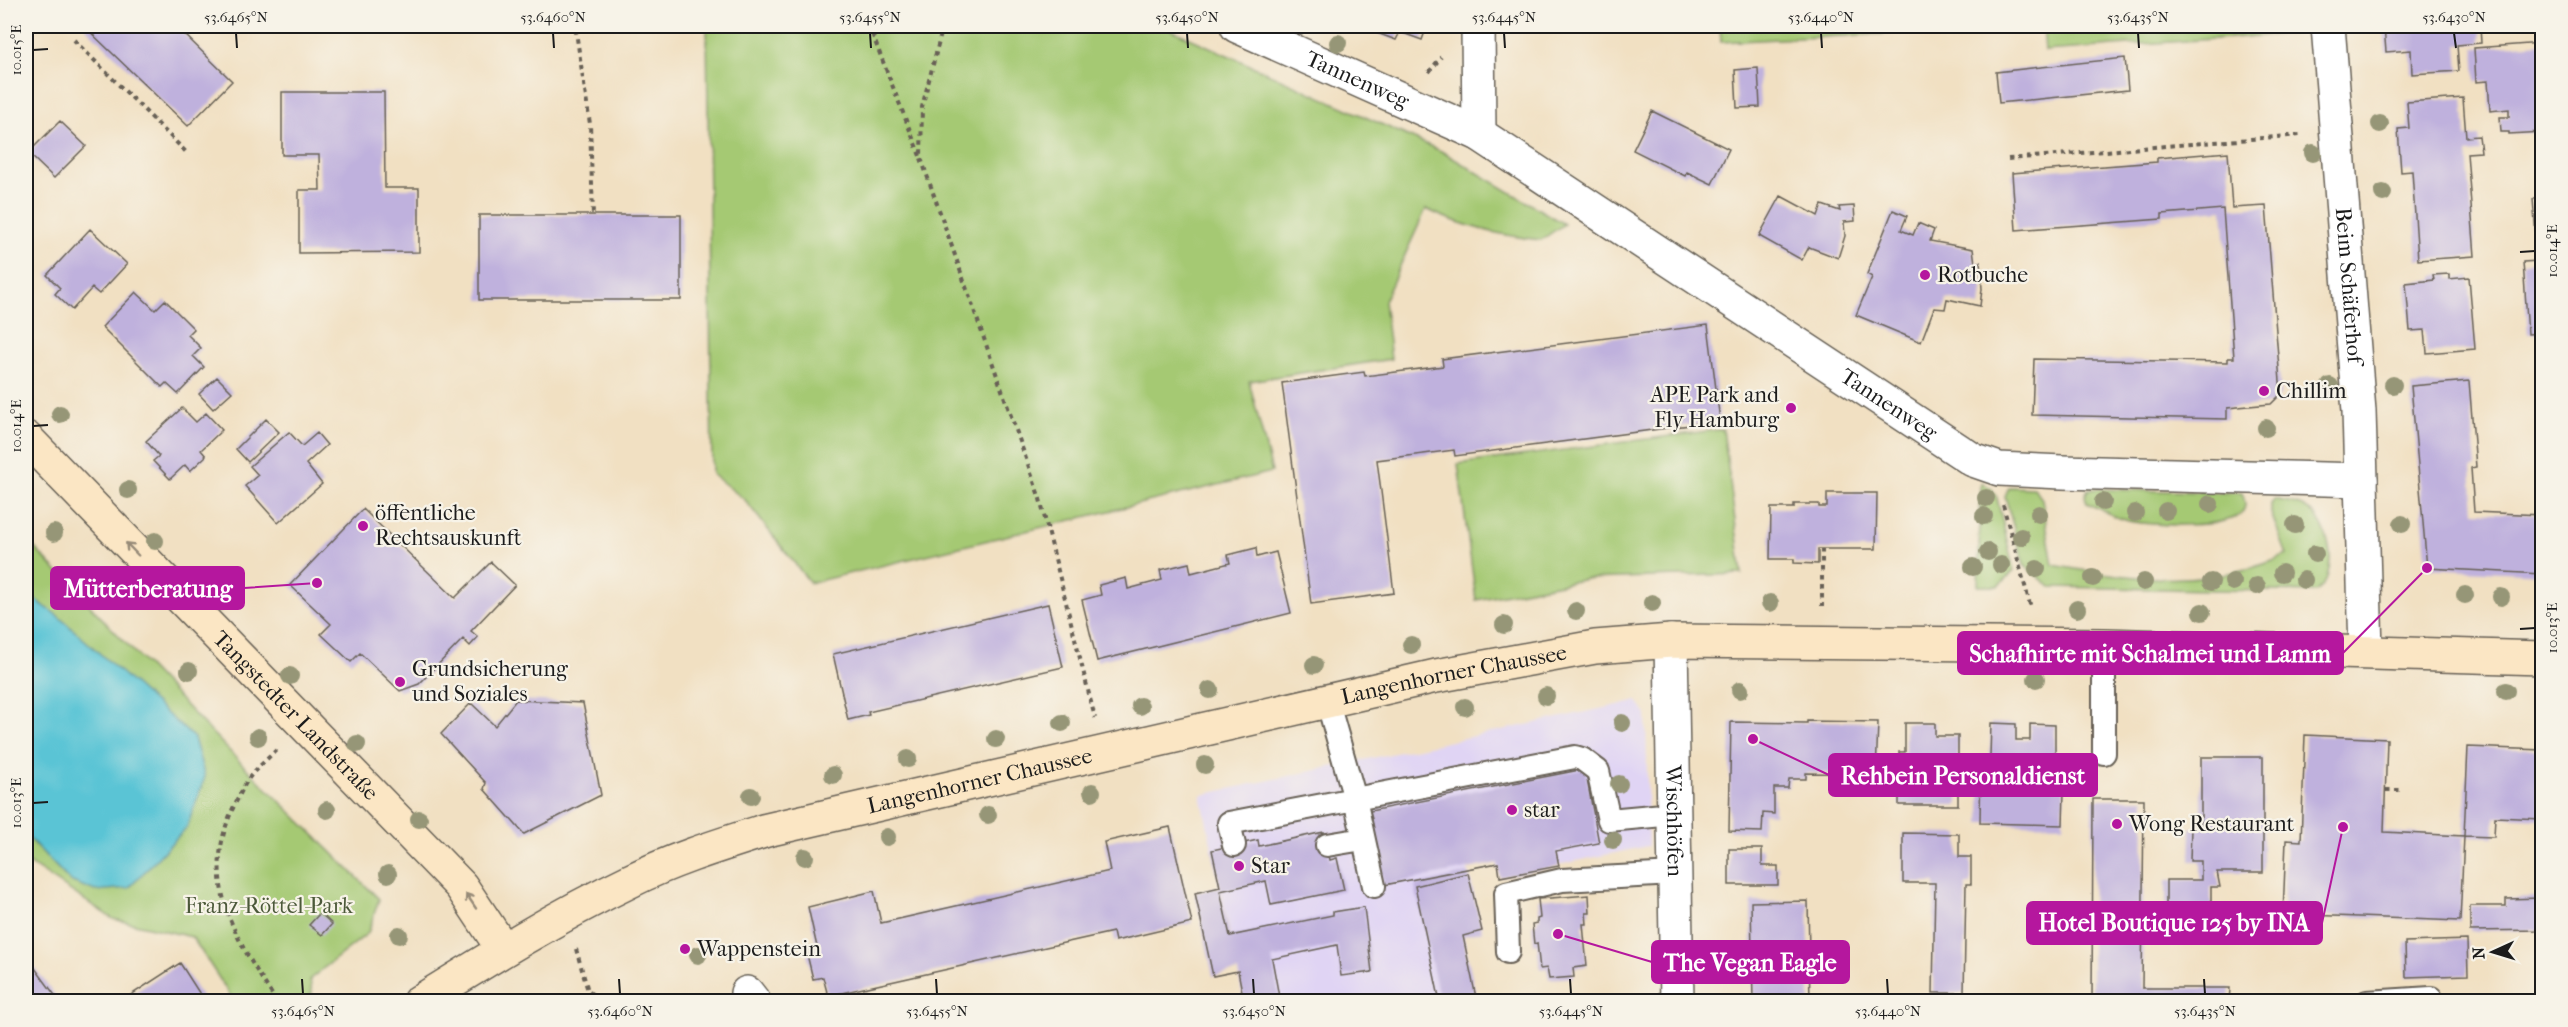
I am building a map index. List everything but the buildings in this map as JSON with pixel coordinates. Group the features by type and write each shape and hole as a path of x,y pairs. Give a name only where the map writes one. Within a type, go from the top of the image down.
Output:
{"main road":[{"name":"Tangstedter Landstraße","path":"26,438 461,886 503,949"},
{"name":"Langenhorner Chaussee","path":"419,1002 503,949 630,880 695,853 767,830 1327,700 1533,657 1595,647 1671,641 2104,645 2542,658"}],"street":[{"name":"Tannenweg","path":"1237,26 1479,134 1973,460 1999,469 2361,480"},
{"path":"1478,26 1479,134"},
{"name":"Beim Schäferhof","path":"2328,26 2359,411 2366,651"},
{"name":"Wischhöfen","path":"1671,641 1677,1002"}],"lane":[{"path":"2104,645 2104,753"},
{"path":"1327,700 1355,800 1374,886"},
{"path":"1234,845 1229,823 1575,757 1582,759 1598,771 1609,820 1674,814"},
{"path":"1327,845 1363,839"},
{"path":"1508,952 1506,893 1562,880 1675,874"},
{"path":"2367,1002 2431,998"}],"path":[{"path":"586,26 576,32 590,124 593,215"},
{"path":"869,26 921,158 1040,499 1103,751"},
{"path":"921,158 922,107 943,26"},
{"path":"74,40 186,152"},
{"path":"1406,101 1445,52"},
{"path":"2008,159 2336,132"},
{"path":"1999,469 2001,497 2042,645"},
{"path":"1822,549 1823,643"},
{"path":"277,1002 246,955 230,918 222,894 219,868 220,847 226,822 249,778 302,724"},
{"path":"2386,789 2403,790"},
{"path":"567,914 588,991 602,1002"}],"shaded area":[{"path":"1637,701 1646,715 1648,846 1500,877 1497,863 1468,869 1482,931 1463,936 1477,1001 1244,1001 1201,795"}],"green space":[{"path":"707,26 1163,26 1441,151 1564,224 1541,240 1482,229 1426,209 1384,301 1391,359 1249,381 1272,472 810,583 745,500 712,474"},
{"path":"1720,26 2034,26 1721,42"},
{"path":"2043,26 2297,26 2297,33 2045,51"},
{"path":"1723,429 1742,574 1587,579 1476,600 1458,464"},
{"path":"1981,483 1991,488 1997,498 2014,571 1999,586 1978,586"},
{"path":"2009,487 2034,488 2042,499 2053,565 2112,575 2172,578 2230,573 2259,566 2287,555 2271,513 2271,504 2275,499 2296,503 2317,518 2327,537 2329,568 2323,585 2317,592 2051,587 2024,565 2005,496"},
{"path":"2088,489 2242,493 2245,506 2243,511 2235,517 2222,521 2187,525 2150,524 2125,520 2087,503 2085,496"},
{"name":"Franz-Röttel-Park","path":"26,539 242,764 379,899 368,933 310,979 312,994 303,1001 234,1001 192,937 113,919 26,861 26,835 70,881 117,670 58,616 26,593"}],"water":[{"path":"26,593 58,616 194,738 205,777 187,827 129,888 95,891 70,881 26,835"}],"place":[{"name":"Rotbuche","path":"1925,275"},
{"name":"Chillim","path":"2264,391"},
{"name":"APE Park and Fly Hamburg","path":"1791,408"},
{"name":"öffentliche Rechtsauskunft","path":"363,526"},
{"name":"Schafhirte mit Schalmei und Lamm","path":"2427,568"},
{"name":"Mütterberatung","path":"317,583"},
{"name":"Grundsicherung und Soziales","path":"400,682"},
{"name":"Rehbein Personaldienst","path":"1753,739"},
{"name":"star","path":"1512,810"},
{"name":"Wong Restaurant","path":"2117,824"},
{"name":"Hotel Boutique 125 by INA","path":"2343,827"},
{"name":"Star","path":"1239,866"},
{"name":"The Vegan Eagle","path":"1558,934"},
{"name":"Wappenstein","path":"685,949"}]}
